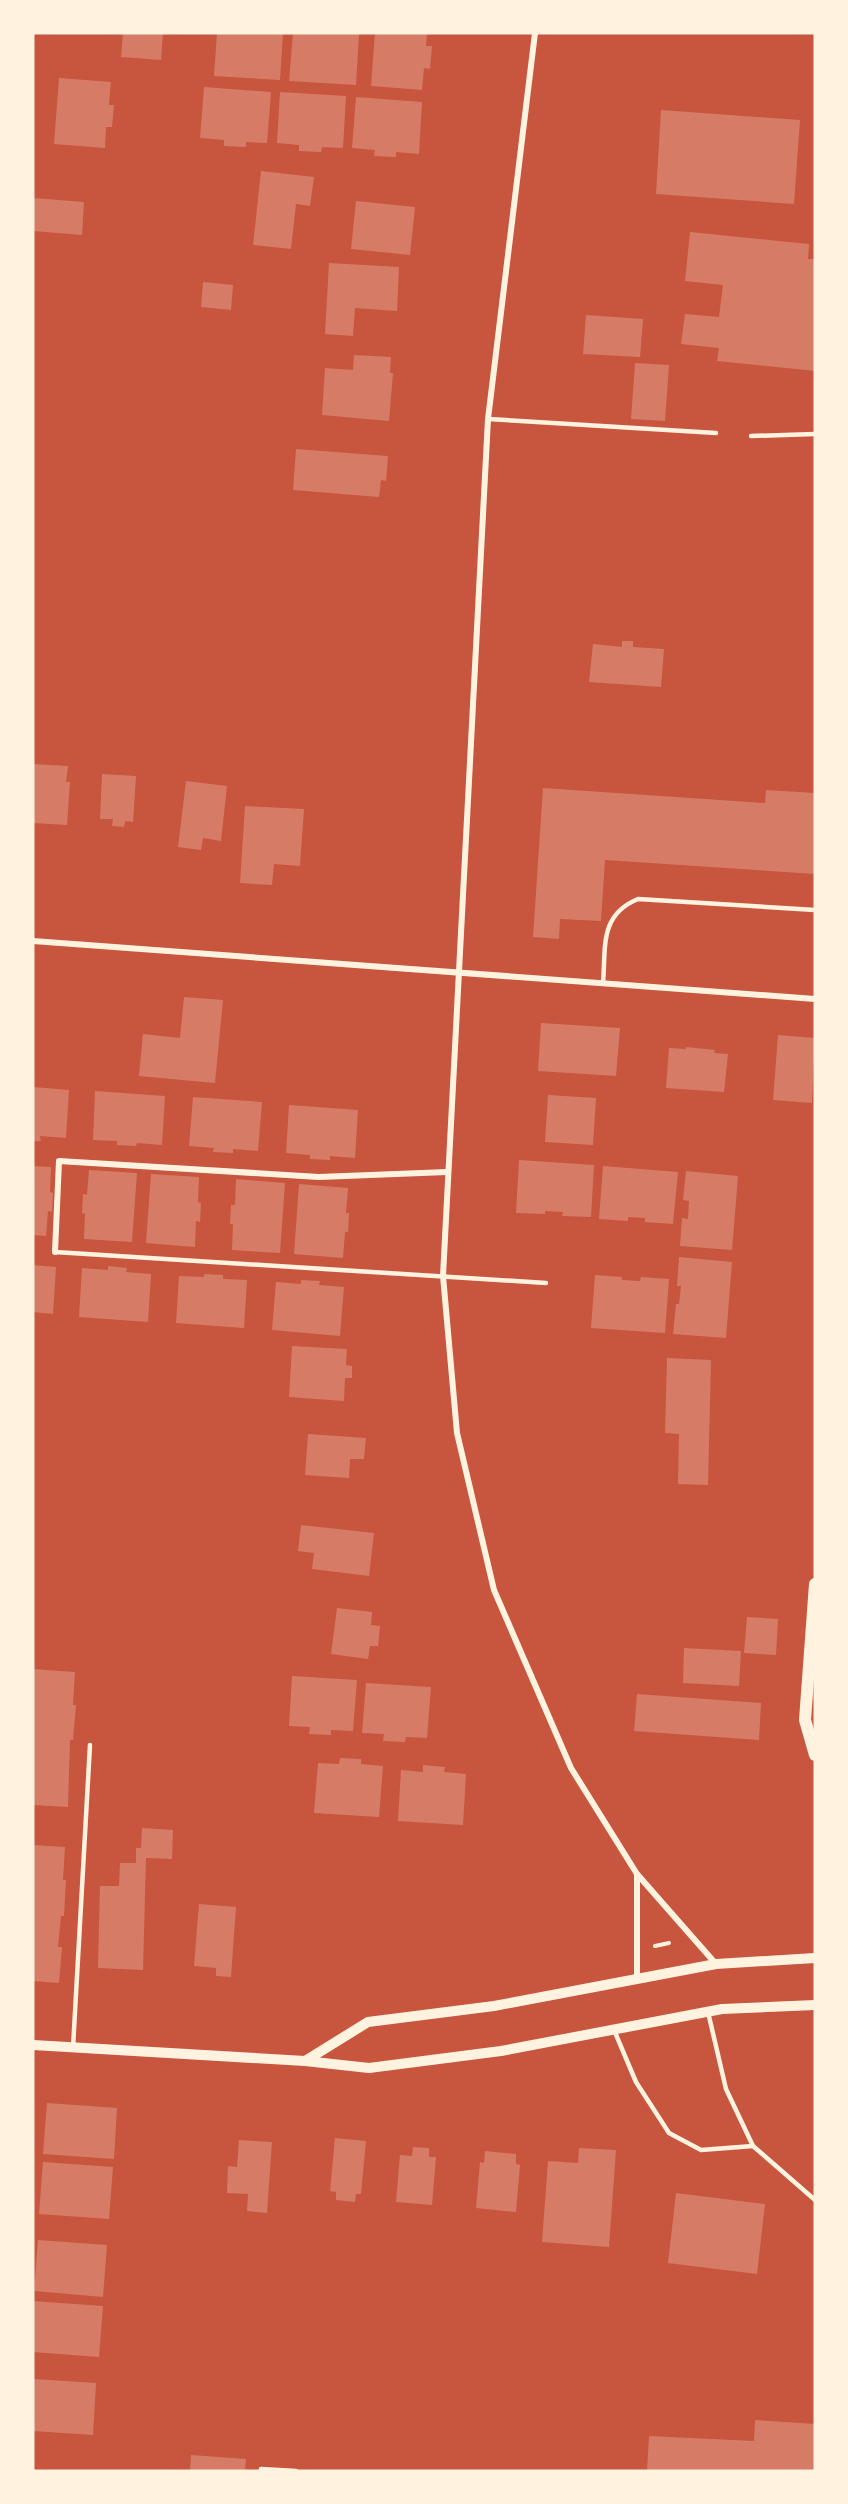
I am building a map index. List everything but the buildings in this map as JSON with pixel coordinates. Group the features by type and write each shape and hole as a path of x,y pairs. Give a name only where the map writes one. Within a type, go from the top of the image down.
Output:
{"main road":[{"path":"815,1584 805,1720 815,1755"}],"street":[{"path":"535,33 488,419 443,1276 457,1433 494,1590 571,1768 637,1874 716,1964"},
{"path":"33,941 815,999"},
{"path":"55,1252 59,1161 320,1176 447,1172"},
{"path":"637,1874 637,1979"},
{"path":"305,2061 368,2022 494,2007 716,1964 815,1958"},
{"path":"33,2045 305,2061 369,2068 501,2051 722,2009 815,2005"}],"lane":[{"path":"488,419 716,433"},
{"path":"751,436 815,434"},
{"path":"603,983 608,927 622,906 638,899 815,910"},
{"path":"55,1252 546,1283"},
{"path":"72,2048 90,1745"},
{"path":"708,2012 726,2089 753,2146 815,2200"},
{"path":"614,2030 636,2082 669,2133 701,2150 753,2146"},
{"path":"261,2471 261,2469 296,2471"}],"path":[{"path":"648,1948 669,1943"}]}
